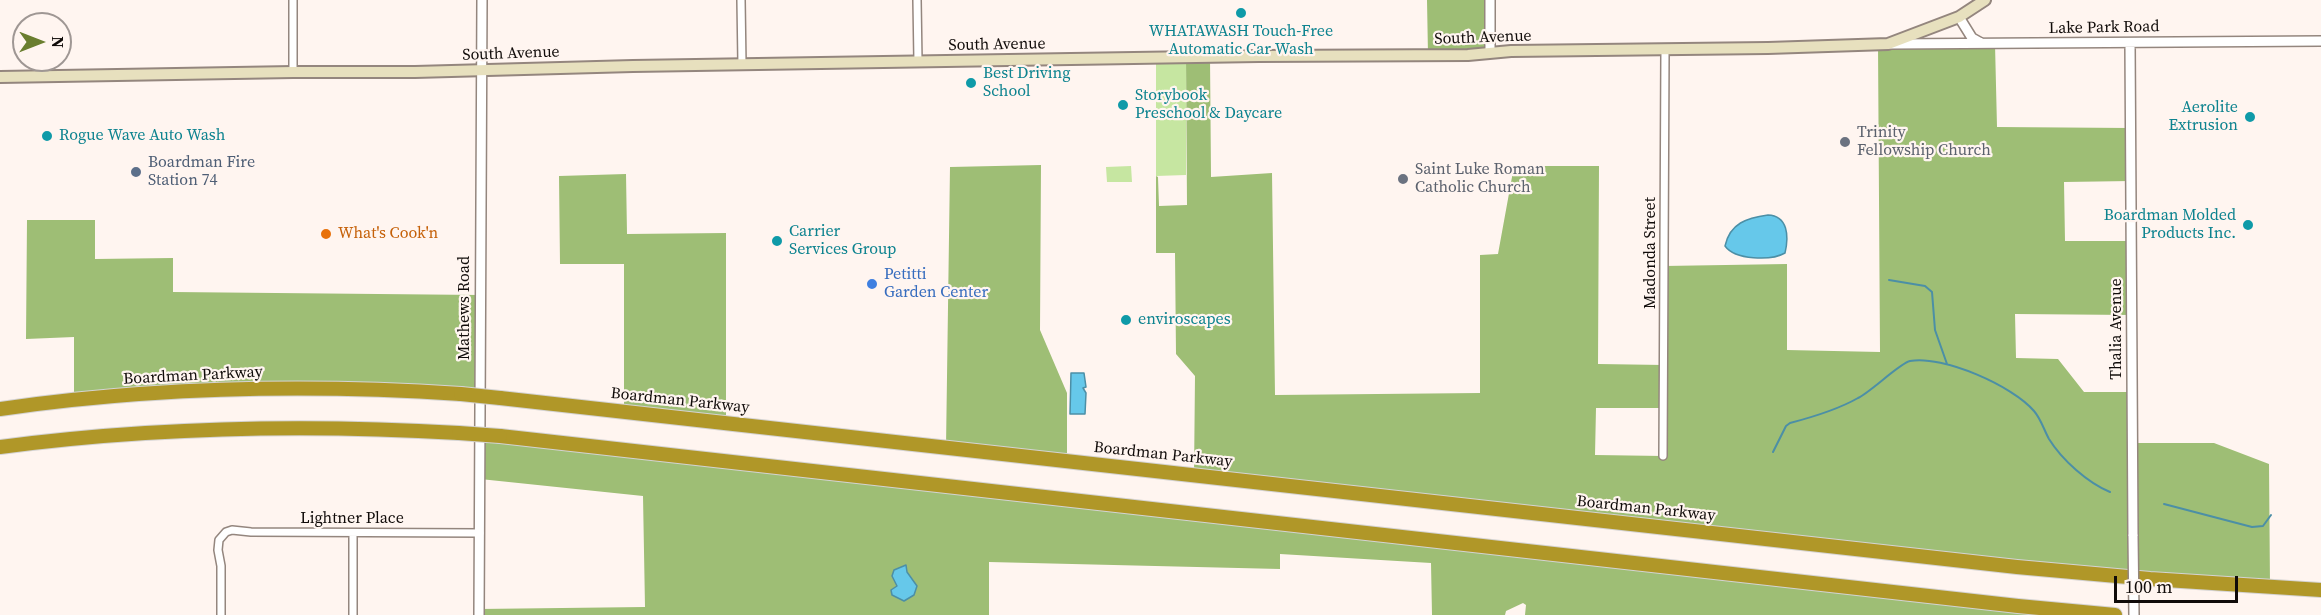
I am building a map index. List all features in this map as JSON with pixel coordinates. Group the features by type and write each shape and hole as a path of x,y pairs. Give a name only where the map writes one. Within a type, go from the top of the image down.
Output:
{"highway":[{"name":"Boardman Parkway","path":"0,408 103,396 205,390 318,388 461,394 2039,569 2321,590"},
{"path":"0,447 140,432 247,428 377,428 500,436 2115,615"}],"main road":[{"name":"South Avenue","path":"0,77 336,73 918,61 1468,55 1552,50 1800,48 1888,44 1959,17 1984,0"}],"street":[{"path":"293,0 293,72"},
{"name":"Mathews Road","path":"479,615 482,0"},
{"path":"741,0 742,64"},
{"path":"917,0 918,61"},
{"path":"1490,0 1490,52"},
{"path":"1959,17 1972,38 1983,44"},
{"name":"Lake Park Road","path":"1888,44 2321,41"},
{"name":"Thalia Avenue","path":"2130,43 2134,615"},
{"name":"Madonda Street","path":"1663,456 1665,50"},
{"name":"Lightner Place","path":"221,615 221,566 218,545 226,532 238,529 251,532 480,533"},
{"path":"353,533 353,615"}],"green space":[{"path":"1427,0 1490,0 1490,52 1428,55"},
{"path":"1995,44 1997,127 2130,128 2131,181 2064,182 2065,241 2131,241 2132,315 2015,314 2016,358 2058,359 2084,392 2132,392 2133,443 2214,443 2269,464 2270,587 1194,475 1195,376 1176,354 1175,253 1156,253 1156,176 1158,177 1159,206 1187,205 1186,57 1210,57 1211,177 1272,173 1275,395 1480,393 1480,255 1498,254 1514,166 1599,166 1598,364 1664,365 1664,266 1787,264 1787,350 1880,352 1878,45","holes":["1596,408 1664,408 1663,456 1595,455"]},
{"path":"1156,57 1186,57 1186,175 1156,176"},
{"path":"1041,165 1040,330 1067,393 1067,460 946,447 950,167"},
{"path":"1131,166 1132,182 1107,182 1106,167"},
{"path":"626,174 627,234 726,233 726,422 624,411 624,264 560,264 559,176"},
{"path":"27,220 95,220 95,259 173,258 173,292 480,295 480,396 384,390 74,400 74,337 26,339"},
{"path":"481,435 2115,615 1525,615 1526,605 1523,603 1506,611 1505,615 1432,615 1431,563 1280,554 1280,569 989,562 989,615 479,615 479,609 645,607 643,496 480,479"}],"water":[{"path":"1768,215 1780,219 1786,228 1785,253 1779,256 1754,258 1737,254 1725,246 1727,238 1740,223"},
{"path":"1071,373 1084,373 1085,414 1070,414"},
{"path":"906,565 907,572 917,586 914,595 904,601 892,595 891,590 897,586 892,576 894,570"}],"waterway":[{"path":"1889,280 1925,286 1932,292 1935,330 1947,364"},
{"path":"1773,452 1786,426 1790,423 1825,413 1850,402 1905,363 1924,360 1976,374 2024,401 2034,411 2054,447 2068,463 2084,477 2110,492"},
{"path":"2164,504 2252,527 2263,526 2271,515"}],"place":[{"name":"WHATAWASH Touch-Free Automatic Car Wash","path":"1241,13"},
{"name":"Best Driving School","path":"971,83"},
{"name":"Storybook Preschool & Daycare","path":"1123,105"},
{"name":"Aerolite Extrusion","path":"2250,117"},
{"name":"Rogue Wave Auto Wash","path":"47,136"},
{"name":"Trinity Fellowship Church","path":"1845,142"},
{"name":"Boardman Fire Station 74","path":"136,172"},
{"name":"Saint Luke Roman Catholic Church","path":"1403,179"},
{"name":"Boardman Molded Products Inc.","path":"2248,225"},
{"name":"What's Cook'n","path":"326,234"},
{"name":"Carrier Services Group","path":"777,241"},
{"name":"Petitti Garden Center","path":"872,284"},
{"name":"enviroscapes","path":"1126,320"}]}
